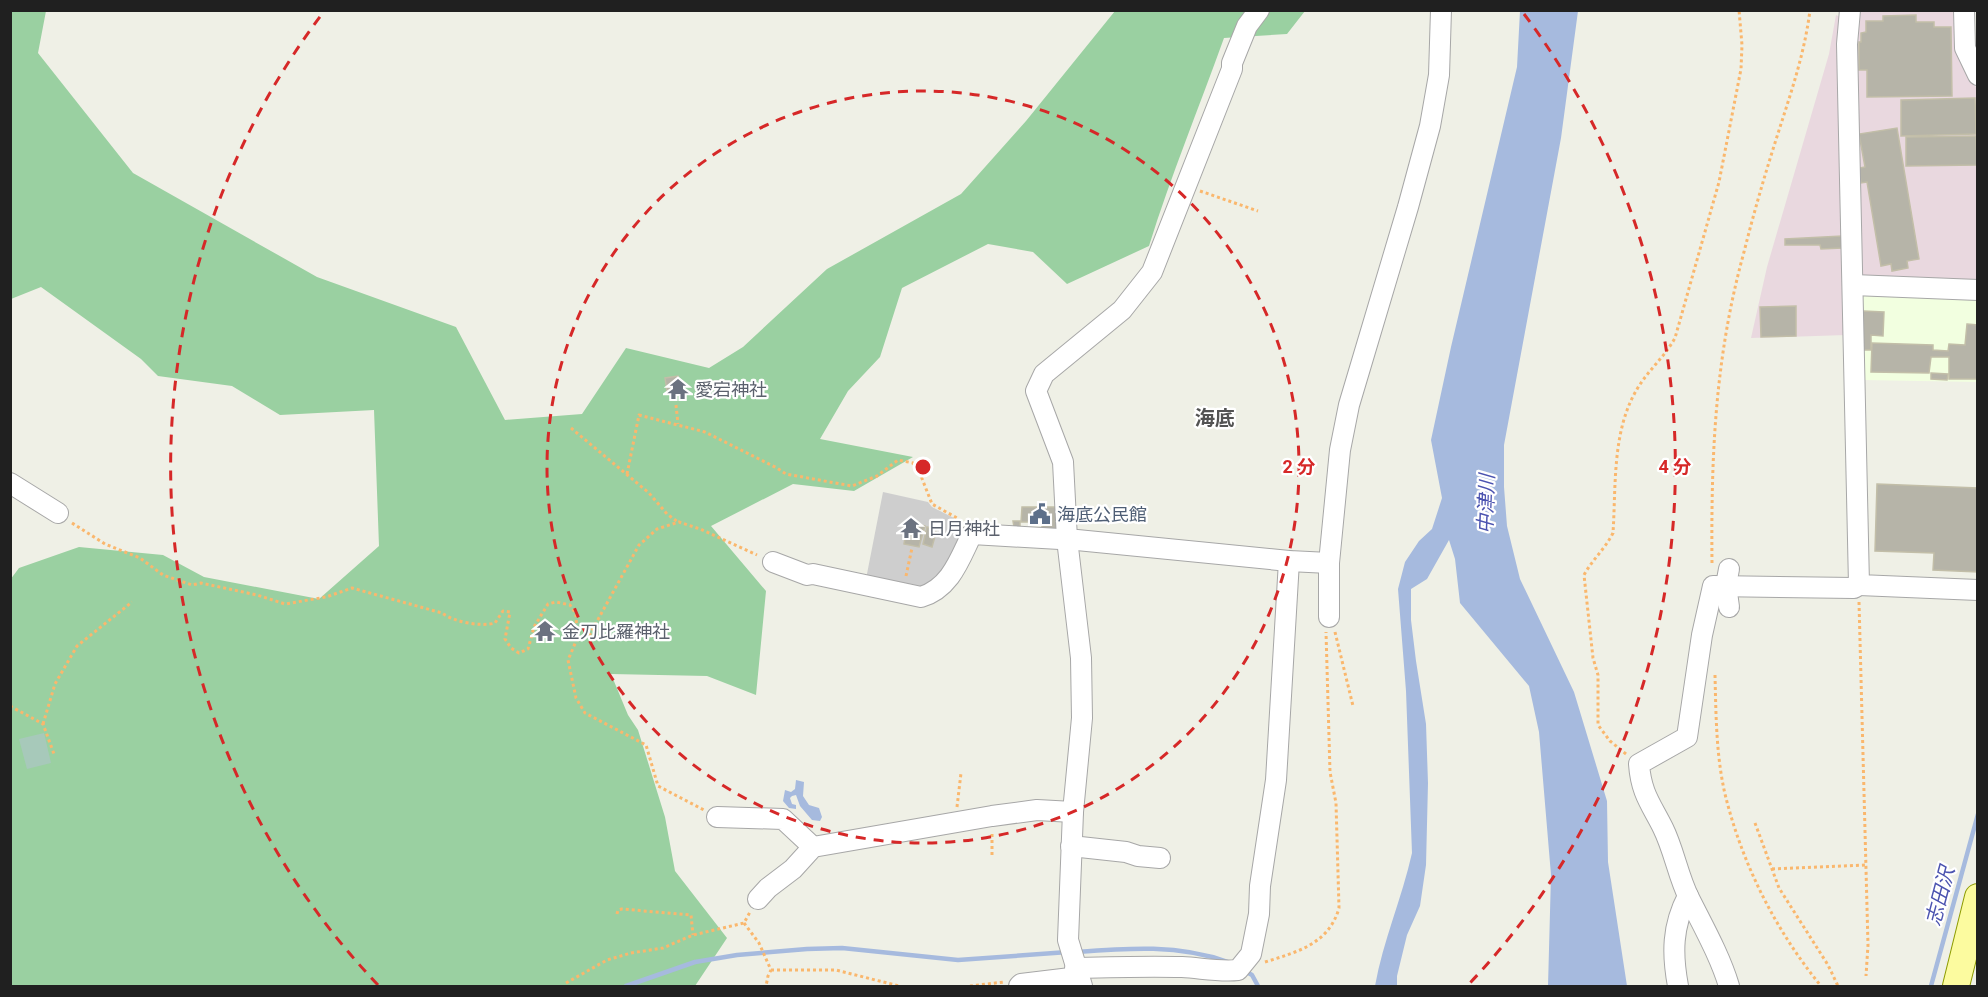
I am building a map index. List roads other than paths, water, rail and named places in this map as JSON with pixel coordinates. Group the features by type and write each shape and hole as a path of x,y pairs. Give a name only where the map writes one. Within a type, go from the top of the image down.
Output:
{"main road":[{"path":"1956,987 1977,897"}],"street":[{"path":"1079,977 1068,940 1073,812 1082,718 1081,658 1067,539 1063,462 1036,391 1044,374 1074,347 1122,310 1152,272 1247,26 1259,10"},
{"path":"1329,616 1329,564 1340,450 1349,405 1430,126 1439,75 1441,10"},
{"path":"1964,10 1965,48 1977,75"},
{"path":"1853,12 1847,44 1859,585"},
{"path":"1853,285 1977,290"},
{"path":"10,483 58,513"},
{"path":"773,562 807,575 813,574 921,597 928,595 952,576 970,537 972,534 980,533 1329,564"},
{"path":"1020,985 1135,966 1238,970 1251,954 1276,780 1289,561"},
{"path":"1722,580 1854,588 1859,585 1977,590"},
{"path":"1722,580 1729,607"},
{"path":"1722,580 1702,635 1687,737 1639,764 1647,801 1664,829 1688,896 1729,987"},
{"path":"758,899 768,888 793,869 813,847 1036,810 1073,812"},
{"path":"717,817 783,819 813,847"},
{"path":"1071,846 1126,852 1137,856 1153,853"},
{"path":"1678,987 1673,948 1678,918 1688,896"}],"water":[{"name":"中津川","path":"1520,11 1578,11 1561,138 1504,445 1507,526 1520,579 1574,692 1607,801 1608,862 1627,986 1548,986 1551,875 1539,732 1529,686 1460,603 1455,559 1449,540 1427,579 1411,589 1411,620 1426,724 1428,783 1426,865 1420,906 1407,935 1397,976 1397,986 1375,986 1412,853 1406,691 1398,589 1405,562 1419,541 1432,529 1442,498 1431,440 1517,67"},
{"path":"796,780 804,782 803,796 809,805 819,808 822,817 820,821 812,820 800,806 796,795 790,798 792,804 796,805 796,809 789,808 783,801 785,790 791,792 795,789"}],"waterway":[{"name":"志田沢","path":"1931,986 1978,814"},
{"path":"626,986 695,962 737,955 807,949 842,948 958,960 1068,952"},
{"path":"1076,952 1172,950 1209,956 1228,962"},
{"path":"1243,970 1252,975 1258,986"}],"place":[{"name":"愛宕神社","path":"678,389"},
{"name":"海底公民館","path":"1040,514"},
{"name":"日月神社","path":"911,528"},
{"name":"金刀比羅神社","path":"545,631"}],"district":[{"name":"海底","path":"1215,418"}]}
